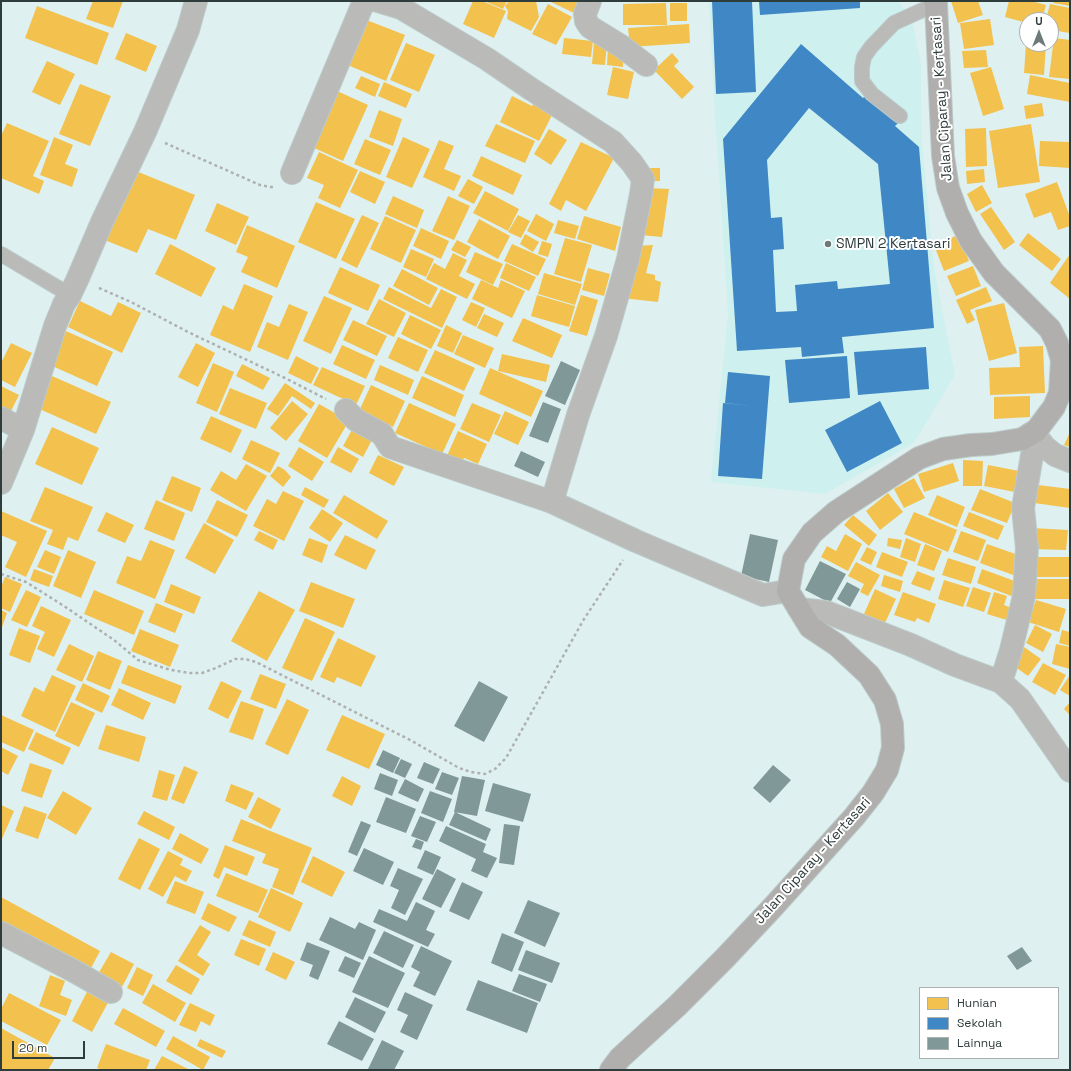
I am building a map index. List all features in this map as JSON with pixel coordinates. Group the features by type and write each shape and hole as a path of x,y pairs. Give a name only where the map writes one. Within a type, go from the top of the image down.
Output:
{"main road":[{"name":"Jalan Ciparay - Kertasari","path":"611,1070 620,1058 677,1006 773,907 854,817 873,793 887,770 893,748 892,724 885,700 868,675 837,645 810,627 793,600 794,559 812,534 836,512 919,458 943,449 992,444 1022,438 1036,431 1049,415 1058,400 1061,385 1062,360 1057,343 1050,329 994,273 971,241 957,213 948,188 943,149 935,3"}],"street":[{"path":"1,483 23,430 55,326 145,132 188,30 196,1"},
{"path":"292,173 362,6 367,1"},
{"path":"378,1 401,8 480,55 613,142 632,163 643,179 626,266 606,336 578,416 552,502"},
{"path":"590,1 585,14 586,21 590,27 622,46 646,65"},
{"path":"346,410 356,420 382,434 390,447 552,502 636,541 763,594 793,600 826,612 1000,682 1020,699 1070,771"},
{"path":"1,418 23,430"},
{"path":"1032,433 1055,455 1070,461"},
{"path":"1000,682 1011,650 1024,596 1027,548 1023,508 1033,449 1032,433"},
{"path":"1,933 111,992"}],"lane":[{"path":"900,116 872,94 862,81 864,57 870,47 894,23 935,3"},
{"path":"1,254 74,287"}],"path":[{"path":"145,132 166,144 260,185 270,187 279,186 292,173"},
{"path":"74,287 131,302 190,333 346,410"},
{"path":"1,574 26,582 39,590 114,640 138,660 171,670 189,673 202,673 235,659 245,659 256,662 412,741 459,768 485,774 495,769 506,758 584,619 636,541"}],"shaded area":[{"name":"SMPN 2 Kertasari","path":"709,1 898,1 913,25 921,64 922,143 934,268 955,375 914,443 825,494 711,482 728,314"}],"building: Hunian":[{"path":"93,1 123,1 113,28 86,19"},
{"path":"473,1 482,1 506,11 494,38 463,24"},
{"path":"484,1 507,1 503,9"},
{"path":"509,1 536,1 539,17 531,31 507,19 508,11 505,6"},
{"path":"549,1 584,1 578,15"},
{"path":"951,1 978,1 983,15 958,23"},
{"path":"1009,1 1031,1 1046,5 1044,12 1019,12 1019,21 1005,17"},
{"path":"1054,1 1070,1 1070,6 1053,3"},
{"path":"666,3 667,25 623,25 623,4"},
{"path":"670,3 687,3 687,21 670,21"},
{"path":"548,4 572,17 556,45 532,34"},
{"path":"1050,4 1070,8 1070,33 1059,31 1059,12 1048,12"},
{"path":"37,6 109,33 97,65 25,38"},
{"path":"364,19 405,35 386,81 345,64"},
{"path":"990,19 994,45 964,49 960,23"},
{"path":"689,24 690,43 630,47 628,28"},
{"path":"126,33 157,46 146,72 115,59"},
{"path":"564,38 593,41 591,57 562,54"},
{"path":"1059,39 1070,40 1070,79 1049,77 1052,52 1059,52"},
{"path":"594,42 607,43 605,65 592,64"},
{"path":"406,43 435,55 419,92 390,80"},
{"path":"608,48 624,50 623,67 607,65"},
{"path":"986,50 988,67 964,68 962,51"},
{"path":"1025,52 1045,52 1044,75 1024,73"},
{"path":"672,53 679,61 674,66 694,87 682,99 654,70"},
{"path":"47,61 75,74 60,105 32,92"},
{"path":"613,67 634,72 628,99 607,95"},
{"path":"991,67 1004,109 983,116 970,73"},
{"path":"1030,75 1070,83 1070,102 1027,94"},
{"path":"361,76 380,84 375,97 355,88"},
{"path":"384,82 412,94 406,108 378,96"},
{"path":"80,84 111,96 90,146 59,134"},
{"path":"337,91 368,105 343,161 312,147"},
{"path":"512,96 532,106 537,98 556,107 539,141 500,122"},
{"path":"1042,103 1044,116 1026,119 1024,106"},
{"path":"379,110 402,119 393,146 369,137"},
{"path":"7,123 49,141 33,176 44,181 39,194 1,178 1,136"},
{"path":"496,124 535,141 525,163 485,146"},
{"path":"1031,124 1040,182 998,188 989,131"},
{"path":"986,128 987,166 966,167 965,129"},
{"path":"549,129 567,140 551,165 534,154"},
{"path":"54,137 73,145 65,164 78,169 72,187 40,175"},
{"path":"403,137 430,149 412,188 386,177"},
{"path":"365,139 391,150 380,175 354,164"},
{"path":"439,140 454,146 444,169 461,176 454,191 423,177"},
{"path":"1040,141 1070,142 1070,168 1039,166"},
{"path":"581,142 614,158 586,211 566,200 561,211 549,204"},
{"path":"319,152 358,170 340,208 318,198 324,185 307,178"},
{"path":"481,156 522,175 513,195 472,176"},
{"path":"648,168 660,168 660,181 648,181"},
{"path":"131,169 195,195 176,240 148,229 137,253 102,239"},
{"path":"984,169 985,182 967,184 966,171"},
{"path":"360,171 385,182 375,204 350,192"},
{"path":"468,179 483,187 474,204 458,196"},
{"path":"1057,182 1070,217 1070,226 1058,230 1051,212 1034,218 1025,194"},
{"path":"982,185 992,203 976,212 967,194"},
{"path":"647,188 669,189 662,237 640,235"},
{"path":"485,191 519,209 508,231 473,213"},
{"path":"393,196 424,210 417,228 385,214"},
{"path":"448,196 470,206 454,240 432,231"},
{"path":"316,202 355,219 336,259 298,242"},
{"path":"217,203 249,217 236,245 205,231"},
{"path":"991,207 1015,242 1004,250 980,214"},
{"path":"536,214 554,224 546,241 527,231"},
{"path":"362,215 379,223 357,268 341,260"},
{"path":"518,215 530,221 521,238 508,232"},
{"path":"385,216 416,230 401,263 370,249"},
{"path":"584,216 621,227 615,251 577,239"},
{"path":"479,219 510,236 498,259 467,242"},
{"path":"558,220 579,226 575,239 554,233"},
{"path":"247,225 295,246 277,288 241,272 248,257 236,252"},
{"path":"421,228 449,241 441,259 413,246"},
{"path":"1028,233 1061,259 1052,271 1019,245"},
{"path":"525,234 539,242 533,252 520,244"},
{"path":"958,235 969,261 944,271 934,245"},
{"path":"565,238 592,245 581,282 554,274"},
{"path":"457,240 471,247 465,257 451,250"},
{"path":"542,241 552,244 548,257 538,254"},
{"path":"170,244 216,268 201,297 155,274"},
{"path":"512,244 546,259 538,276 504,261"},
{"path":"653,245 646,273 655,275 655,280 661,282 658,302 622,298 636,246"},
{"path":"411,249 434,259 426,277 403,267"},
{"path":"475,252 503,264 493,285 466,272"},
{"path":"453,253 467,260 459,276 475,284 467,299 426,279 434,263 445,269"},
{"path":"1070,254 1070,299 1050,283"},
{"path":"506,263 536,277 529,291 500,278"},
{"path":"973,266 981,286 956,296 947,276"},
{"path":"340,267 380,285 368,311 328,293"},
{"path":"588,268 610,274 604,296 582,290"},
{"path":"402,269 438,288 429,305 393,286"},
{"path":"544,273 582,284 575,305 538,294"},
{"path":"481,280 498,288 501,280 525,291 512,318 472,299"},
{"path":"244,284 273,296 250,352 210,335 223,305 233,310"},
{"path":"389,287 431,308 441,289 457,297 442,328 383,299"},
{"path":"986,287 992,301 970,310 975,320 967,324 956,300"},
{"path":"537,295 575,306 569,327 531,316"},
{"path":"581,295 598,300 587,336 569,331"},
{"path":"324,296 352,308 331,354 303,341"},
{"path":"379,299 406,313 394,337 366,324"},
{"path":"80,301 111,316 118,302 141,313 122,353 68,327"},
{"path":"471,302 485,308 476,327 462,320"},
{"path":"1004,303 1017,353 989,361 975,310"},
{"path":"289,304 308,312 288,360 257,347 267,322 279,327"},
{"path":"484,314 504,323 497,337 477,328"},
{"path":"410,315 441,330 431,349 401,334"},
{"path":"523,318 562,335 552,358 512,341"},
{"path":"353,320 387,336 377,356 343,340"},
{"path":"446,325 462,333 453,353 437,346"},
{"path":"66,331 113,352 97,386 50,365"},
{"path":"463,335 494,348 485,368 454,354"},
{"path":"398,337 428,350 418,372 388,358"},
{"path":"11,343 32,353 15,387 1,380 1,363"},
{"path":"196,343 215,353 198,387 178,377"},
{"path":"342,345 375,360 366,379 333,364"},
{"path":"1043,346 1045,393 990,395 989,368 1020,367 1019,347"},
{"path":"435,350 475,368 464,391 424,373"},
{"path":"502,354 550,365 546,382 498,371"},
{"path":"296,356 319,368 311,384 288,373"},
{"path":"213,363 234,372 217,412 196,403"},
{"path":"242,364 270,378 263,390 236,376"},
{"path":"380,365 414,380 408,395 374,380"},
{"path":"322,367 365,386 356,405 313,385"},
{"path":"490,368 543,391 531,417 479,394"},
{"path":"52,376 111,402 96,434 37,408"},
{"path":"422,376 464,395 455,417 412,398"},
{"path":"285,383 315,403 311,409 292,396 278,416 267,409"},
{"path":"371,385 405,401 393,427 359,411"},
{"path":"1,386 19,395 10,413 1,409"},
{"path":"230,388 267,403 256,429 219,414"},
{"path":"1030,396 1030,417 994,419 994,397"},
{"path":"292,401 308,414 286,441 270,428"},
{"path":"409,403 456,424 442,454 395,433"},
{"path":"472,403 501,415 489,442 460,429"},
{"path":"319,404 349,421 327,458 298,441"},
{"path":"505,411 529,422 518,445 494,434"},
{"path":"211,416 242,430 231,453 200,439"},
{"path":"354,426 374,436 363,457 343,446"},
{"path":"52,427 99,448 82,485 35,464"},
{"path":"458,431 487,444 478,464 464,458 461,464 446,458"},
{"path":"1070,432 1070,447 1064,445"},
{"path":"251,440 280,453 270,473 242,459"},
{"path":"299,447 324,462 312,481 288,466"},
{"path":"338,447 359,459 351,473 330,462"},
{"path":"378,455 404,467 394,486 369,473"},
{"path":"963,460 983,461 982,486 963,486"},
{"path":"953,463 959,481 924,492 918,474"},
{"path":"246,464 267,476 246,511 210,490 221,471 236,480"},
{"path":"988,465 1024,472 1020,493 984,486"},
{"path":"278,466 285,470 291,477 283,487 270,476"},
{"path":"172,476 201,488 192,512 162,500"},
{"path":"914,478 925,498 904,508 894,489"},
{"path":"1030,484 1070,489 1070,508 1027,502"},
{"path":"45,487 93,507 78,541 68,537 63,550 47,544 53,530 30,521"},
{"path":"305,487 329,500 324,508 301,495"},
{"path":"980,489 1015,503 1007,523 971,510"},
{"path":"283,491 304,501 284,541 253,526 267,499 276,504"},
{"path":"888,493 903,512 880,530 866,511"},
{"path":"344,495 388,521 377,539 333,513"},
{"path":"937,495 965,507 957,527 928,515"},
{"path":"156,500 185,513 174,541 144,529"},
{"path":"217,500 248,515 237,537 206,522"},
{"path":"322,509 343,523 330,542 309,528"},
{"path":"1,511 47,531 26,577 5,567 17,542 1,535"},
{"path":"106,512 134,525 125,543 97,531"},
{"path":"914,512 957,530 948,552 904,534"},
{"path":"969,512 1004,526 998,540 963,526"},
{"path":"853,515 877,535 869,546 844,525"},
{"path":"204,523 234,540 215,574 185,558"},
{"path":"1032,528 1068,530 1066,550 1031,549"},
{"path":"259,531 278,540 273,550 254,540"},
{"path":"961,531 986,540 978,561 953,552"},
{"path":"845,534 862,544 848,571 821,557 827,546 836,551"},
{"path":"345,535 376,550 366,570 334,555"},
{"path":"309,538 328,545 322,563 302,555"},
{"path":"888,538 902,540 900,549 887,546"},
{"path":"906,538 921,544 915,562 900,557"},
{"path":"150,540 175,550 155,599 116,583 127,556 141,561"},
{"path":"925,544 942,551 934,571 917,565"},
{"path":"987,544 1024,557 1016,576 980,563"},
{"path":"867,547 877,552 871,565 860,560"},
{"path":"45,550 61,557 54,574 37,567"},
{"path":"68,550 96,562 81,598 53,586"},
{"path":"882,552 908,562 902,577 876,567"},
{"path":"1036,557 1070,557 1070,577 1036,577"},
{"path":"948,558 976,567 971,584 942,575"},
{"path":"856,562 880,575 868,596 860,592 864,584 848,576"},
{"path":"34,569 53,576 49,587 30,580"},
{"path":"982,569 1020,583 1014,597 977,583"},
{"path":"917,571 935,578 930,591 911,584"},
{"path":"884,575 903,581 900,592 881,586"},
{"path":"5,577 22,584 10,612 1,608 1,587"},
{"path":"1031,579 1070,579 1070,599 1031,599"},
{"path":"944,580 970,588 963,607 938,599"},
{"path":"311,582 355,599 343,628 299,611"},
{"path":"171,584 201,597 194,614 164,602"},
{"path":"973,587 991,593 984,612 966,606"},
{"path":"875,589 896,599 885,623 864,614"},
{"path":"26,590 41,597 27,627 11,620"},
{"path":"94,590 144,611 134,635 84,614"},
{"path":"259,591 295,610 267,661 231,641"},
{"path":"903,592 936,604 929,623 917,618 915,622 894,615"},
{"path":"994,592 1007,596 1004,605 1014,609 1010,621 987,614"},
{"path":"1036,600 1066,609 1059,632 1028,622"},
{"path":"156,603 183,614 175,633 148,622"},
{"path":"41,606 71,620 54,657 37,649 45,632 32,626"},
{"path":"1,610 7,613 1,630"},
{"path":"305,618 335,632 312,681 282,668"},
{"path":"1035,625 1052,634 1043,652 1026,643"},
{"path":"19,628 40,636 30,663 9,655"},
{"path":"140,629 179,645 170,667 131,651"},
{"path":"1062,630 1070,632 1070,646 1059,643"},
{"path":"338,638 376,656 361,687 337,677 334,683 320,677"},
{"path":"69,644 94,656 82,682 56,670"},
{"path":"1056,644 1070,647 1070,669 1052,664"},
{"path":"1024,647 1041,659 1028,676 1011,664"},
{"path":"98,651 122,661 110,690 86,680"},
{"path":"1043,663 1066,675 1055,695 1032,682"},
{"path":"128,665 182,686 175,704 121,683"},
{"path":"260,674 286,684 276,709 250,699"},
{"path":"52,675 76,686 55,732 21,716 34,687 44,692"},
{"path":"1070,675 1070,696 1060,690"},
{"path":"221,681 242,691 228,719 208,709"},
{"path":"83,683 110,696 102,713 75,700"},
{"path":"119,688 151,703 143,720 111,705"},
{"path":"287,699 309,710 288,755 265,744"},
{"path":"241,701 264,709 253,740 229,732"},
{"path":"71,702 95,713 79,747 55,736"},
{"path":"1070,702 1070,715 1064,709"},
{"path":"1,715 34,730 24,752 1,742"},
{"path":"342,715 385,734 369,769 326,750"},
{"path":"106,725 146,737 139,762 98,749"},
{"path":"36,732 71,748 63,765 28,749"},
{"path":"1,747 18,756 8,775 1,771"},
{"path":"30,763 52,770 42,798 21,791"},
{"path":"184,766 198,772 184,804 171,799"},
{"path":"159,770 175,775 167,801 152,797"},
{"path":"342,776 361,786 352,806 332,796"},
{"path":"231,784 254,793 246,810 225,801"},
{"path":"63,791 92,808 76,835 47,818"},
{"path":"258,797 281,809 271,829 248,817"},
{"path":"1,805 14,811 1,841"},
{"path":"24,806 47,814 38,839 15,831"},
{"path":"144,811 175,827 169,840 137,824"},
{"path":"241,819 312,848 293,895 272,887 279,869 262,863 266,854 232,841"},
{"path":"180,833 209,849 201,864 172,849"},
{"path":"139,838 160,849 140,890 118,879"},
{"path":"225,845 255,857 247,876 224,867 219,879 213,876"},
{"path":"168,851 183,859 180,865 192,871 186,882 175,876 163,897 148,889"},
{"path":"313,856 345,872 332,897 301,882"},
{"path":"226,873 268,890 258,913 216,896"},
{"path":"175,881 204,892 195,914 166,903"},
{"path":"271,888 303,903 290,932 258,917"},
{"path":"1,897 100,951 89,972 1,925"},
{"path":"208,903 237,917 229,932 201,919"},
{"path":"249,920 276,932 270,947 242,935"},
{"path":"200,925 211,932 197,955 210,964 203,976 178,961"},
{"path":"241,939 266,949 259,966 234,955"},
{"path":"111,952 134,964 122,987 98,974"},
{"path":"273,952 295,962 286,980 265,970"},
{"path":"176,965 200,979 191,995 166,981"},
{"path":"137,967 153,975 143,996 127,988"},
{"path":"50,975 65,981 60,995 72,1000 66,1016 39,1006"},
{"path":"153,984 186,1003 175,1022 142,1003"},
{"path":"89,988 110,999 92,1032 72,1021"},
{"path":"9,993 61,1020 47,1045 1,1021 1,1009"},
{"path":"190,1003 215,1015 210,1026 201,1021 196,1032 179,1025"},
{"path":"123,1008 165,1031 156,1047 114,1024"},
{"path":"1,1028 55,1058 48,1070 1,1070"},
{"path":"173,1036 210,1057 203,1070 166,1049"},
{"path":"200,1039 226,1051 222,1058 197,1046"},
{"path":"106,1044 150,1060 146,1070 103,1070 97,1068"},
{"path":"162,1056 190,1070 154,1070"}],"building: Sekolah":[{"path":"712,1 752,1 756,92 716,94"},
{"path":"759,1 860,1 860,8 760,15"},
{"path":"801,44 863,98 869,92 901,120 895,126 919,147 934,328 842,337 844,353 802,357 801,347 737,351 723,139","holes":["809,108 878,164 890,284 838,289 837,281 795,285 797,311 776,312 773,250 784,249 782,217 771,218 767,160"]},
{"path":"926,347 929,389 858,395 854,352"},
{"path":"847,356 850,398 789,403 785,360"},
{"path":"728,372 770,376 762,479 718,476 723,403 753,406 725,403"},
{"path":"880,401 902,443 847,472 825,430"}],"building: Lainnya":[{"path":"561,361 580,370 565,405 545,396"},
{"path":"543,402 561,409 548,443 529,436"},
{"path":"521,451 545,462 538,477 514,466"},
{"path":"750,534 778,540 769,582 741,576"},
{"path":"820,561 846,574 830,603 805,590"},
{"path":"847,582 860,589 850,607 837,599"},
{"path":"479,681 508,697 484,742 454,726"},
{"path":"383,750 400,758 393,773 376,765"},
{"path":"401,759 412,764 405,778 394,773"},
{"path":"424,762 440,769 433,784 417,778"},
{"path":"773,765 791,780 770,803 753,788"},
{"path":"442,772 459,778 452,795 435,789"},
{"path":"380,773 398,780 392,796 374,789"},
{"path":"462,776 485,780 477,816 454,812"},
{"path":"405,779 424,789 418,802 398,793"},
{"path":"493,783 531,794 523,822 485,811"},
{"path":"430,791 452,799 443,822 421,813"},
{"path":"386,797 416,809 406,833 376,822"},
{"path":"455,812 491,829 486,841 449,825"},
{"path":"420,816 436,822 427,842 411,836"},
{"path":"361,821 371,825 357,856 348,852"},
{"path":"504,824 520,826 514,865 499,863"},
{"path":"446,826 486,844 483,852 497,858 487,878 471,871 476,859 439,841"},
{"path":"416,839 424,842 421,850 412,847"},
{"path":"364,848 394,862 383,885 353,871"},
{"path":"425,850 441,857 433,875 417,868"},
{"path":"398,868 423,879 405,915 391,908 399,890 390,886"},
{"path":"437,869 456,879 441,908 422,899"},
{"path":"462,882 483,892 469,920 449,911"},
{"path":"528,900 560,913 545,947 514,933"},
{"path":"416,902 435,911 426,930 435,934 428,947 373,922 379,909 407,921"},
{"path":"330,917 355,929 359,922 376,930 363,960 319,940"},
{"path":"384,931 414,945 403,968 373,953"},
{"path":"502,933 524,942 512,972 491,963"},
{"path":"307,942 330,951 318,980 309,976 313,965 300,960"},
{"path":"421,946 452,961 435,996 413,986 420,972 411,967"},
{"path":"1022,947 1032,961 1017,970 1007,956"},
{"path":"526,950 560,963 552,983 518,970"},
{"path":"345,956 361,963 354,978 338,971"},
{"path":"369,956 405,973 388,1008 352,992"},
{"path":"519,974 547,984 540,1002 512,991"},
{"path":"478,980 538,1003 527,1033 466,1010"},
{"path":"405,992 433,1005 417,1040 400,1032 408,1015 397,1010"},
{"path":"355,997 386,1012 375,1033 345,1017"},
{"path":"339,1021 374,1039 362,1061 327,1044"},
{"path":"382,1040 404,1051 394,1070 370,1070 368,1069"}],"place":[{"name":"SMPN 2 Kertasari","path":"828,244"}]}
